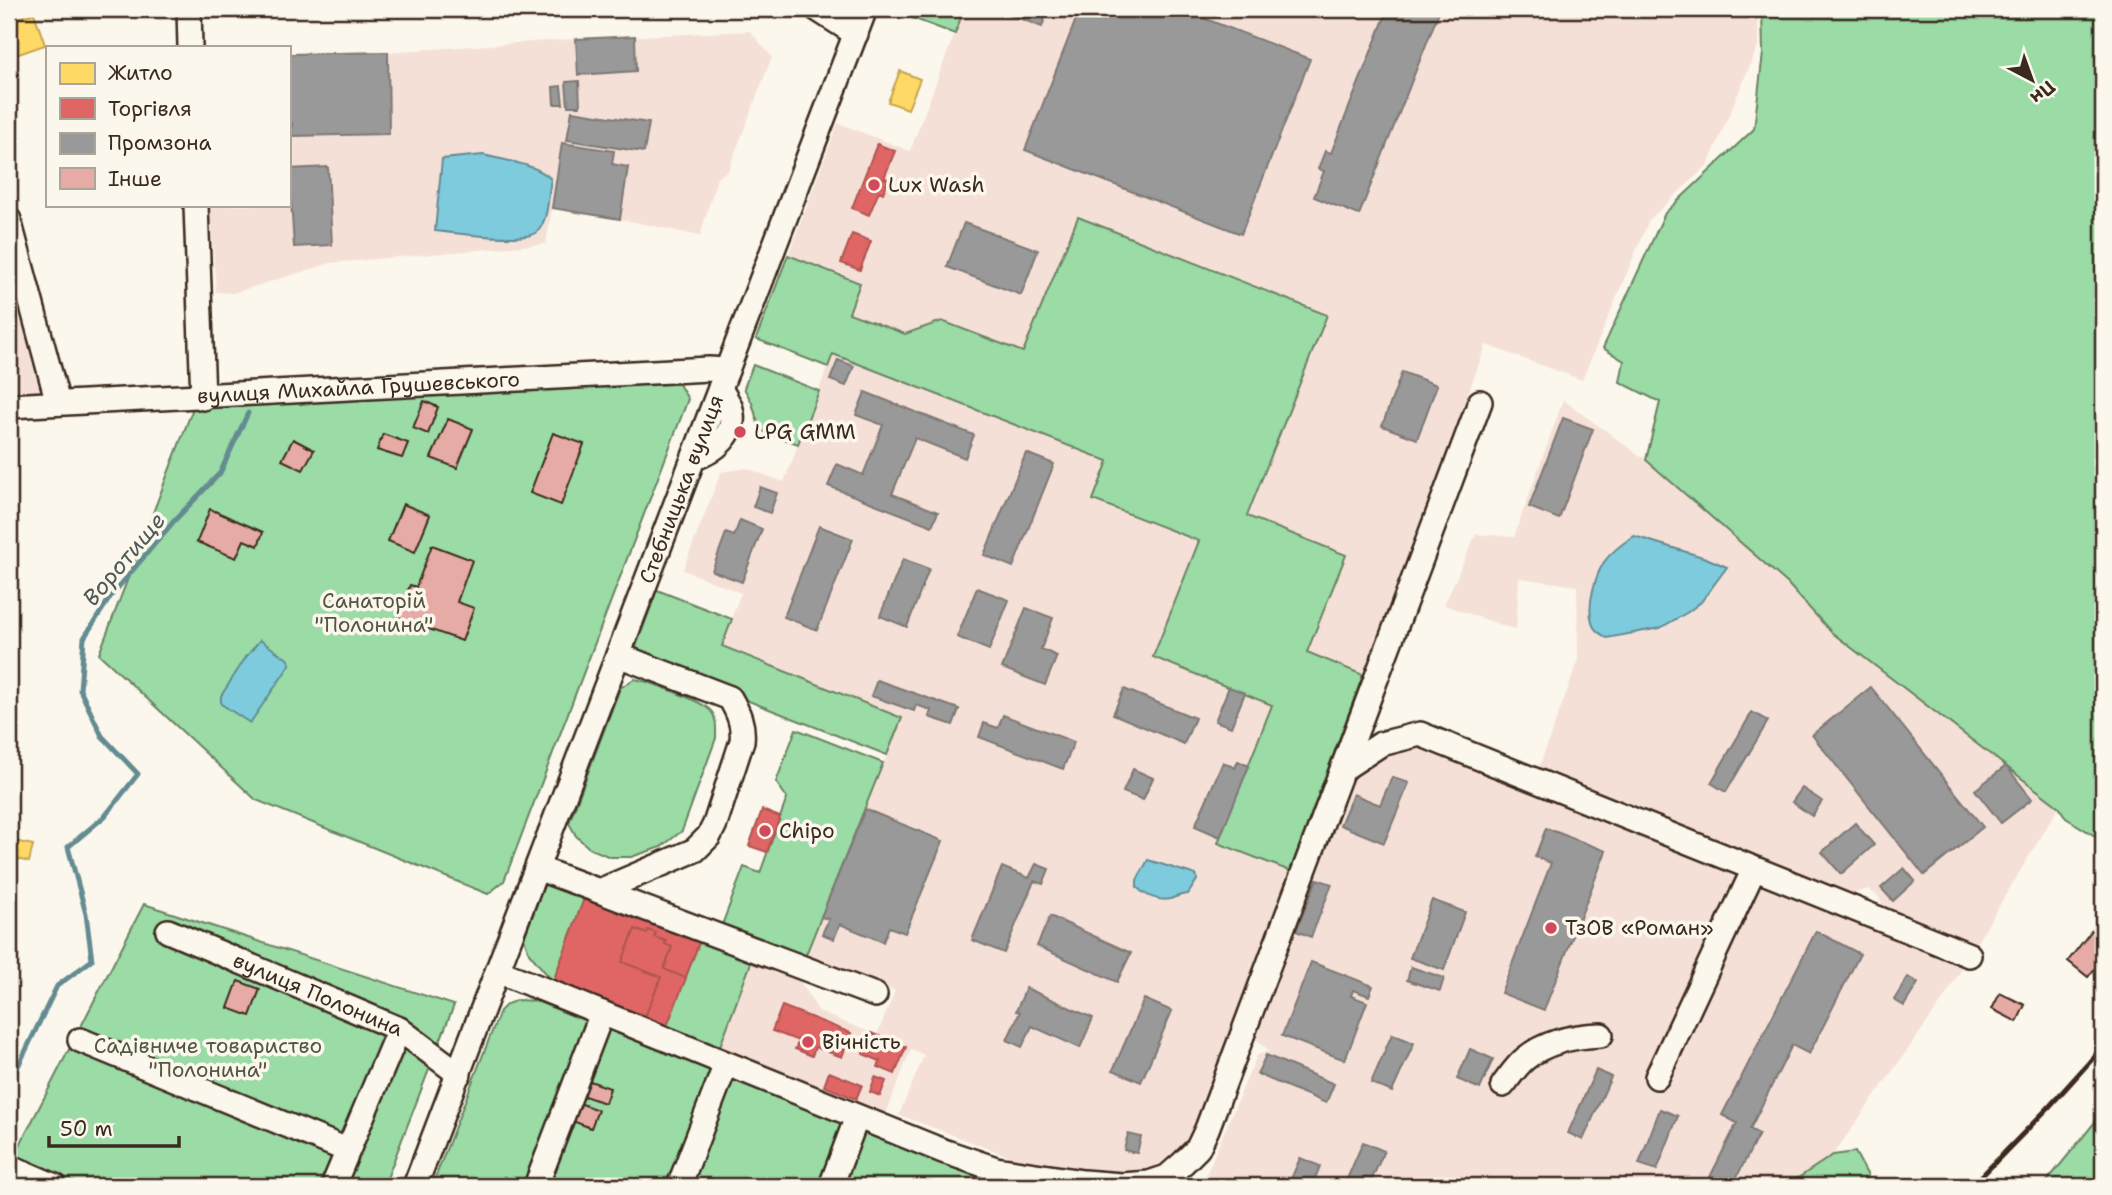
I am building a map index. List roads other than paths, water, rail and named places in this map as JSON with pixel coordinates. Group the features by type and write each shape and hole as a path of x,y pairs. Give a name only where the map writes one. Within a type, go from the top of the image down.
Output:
{"street":[{"path":"189,9 190,46"},
{"path":"817,9 856,34"},
{"name":"Стебницька вулиця","path":"415,1186 694,457 719,376 865,9"},
{"path":"196,206 202,397"},
{"path":"9,220 58,403"},
{"name":"вулиця Михайла Грушевського","path":"9,406 719,376"},
{"path":"498,971 601,1016 943,1152 1000,1178 1122,1185 1149,1183 1167,1177 1198,1148 1216,1106 1480,402"},
{"path":"599,891 695,850 703,844 715,824 743,741 738,711 730,698 618,655"},
{"path":"1343,769 1381,744 1420,734 1969,956"},
{"path":"537,868 875,995"},
{"path":"1657,1077 1754,869"},
{"name":"вулиця Полонина","path":"168,931 399,1029 459,1074"},
{"path":"536,1186 601,1016"},
{"path":"333,1186 399,1029"},
{"path":"1503,1085 1525,1059 1544,1047 1571,1038 1601,1034"},
{"path":"80,1040 347,1150"},
{"path":"679,1186 725,1066"},
{"path":"831,1186 856,1119"},
{"path":"9,1166 55,1186"}],"water":[{"path":"483,155 528,166 551,179 546,214 537,232 519,237 505,237 435,231 442,159"},
{"path":"1634,536 1727,567 1701,602 1688,612 1660,628 1607,638 1596,630 1592,622 1590,608 1595,583 1607,558"},
{"path":"260,640 289,660 290,665 250,723 221,704 221,696"},
{"path":"1148,860 1196,875 1197,880 1188,894 1166,900 1152,897 1137,887 1137,880"}],"waterway":[{"name":"Воротище","path":"9,1085 57,986 92,960 86,914 68,847 105,816 138,774 102,736 80,690 84,638 111,596 174,521 220,473 248,413"}],"railway":[{"path":"1972,1186 2103,1047"}],"place":[{"name":"Lux Wash","path":"874,185"},
{"name":"LPG GMM","path":"740,432"},
{"name":"Chipo","path":"765,831"},
{"name":"ТзОВ «Роман»","path":"1551,928"},
{"name":"Вічність","path":"808,1042"}],"park label":[{"name":"Санаторій \"Полонина\"","path":"374,613"},
{"name":"Садівниче товариство \"Полонина\"","path":"208,1058"}]}
